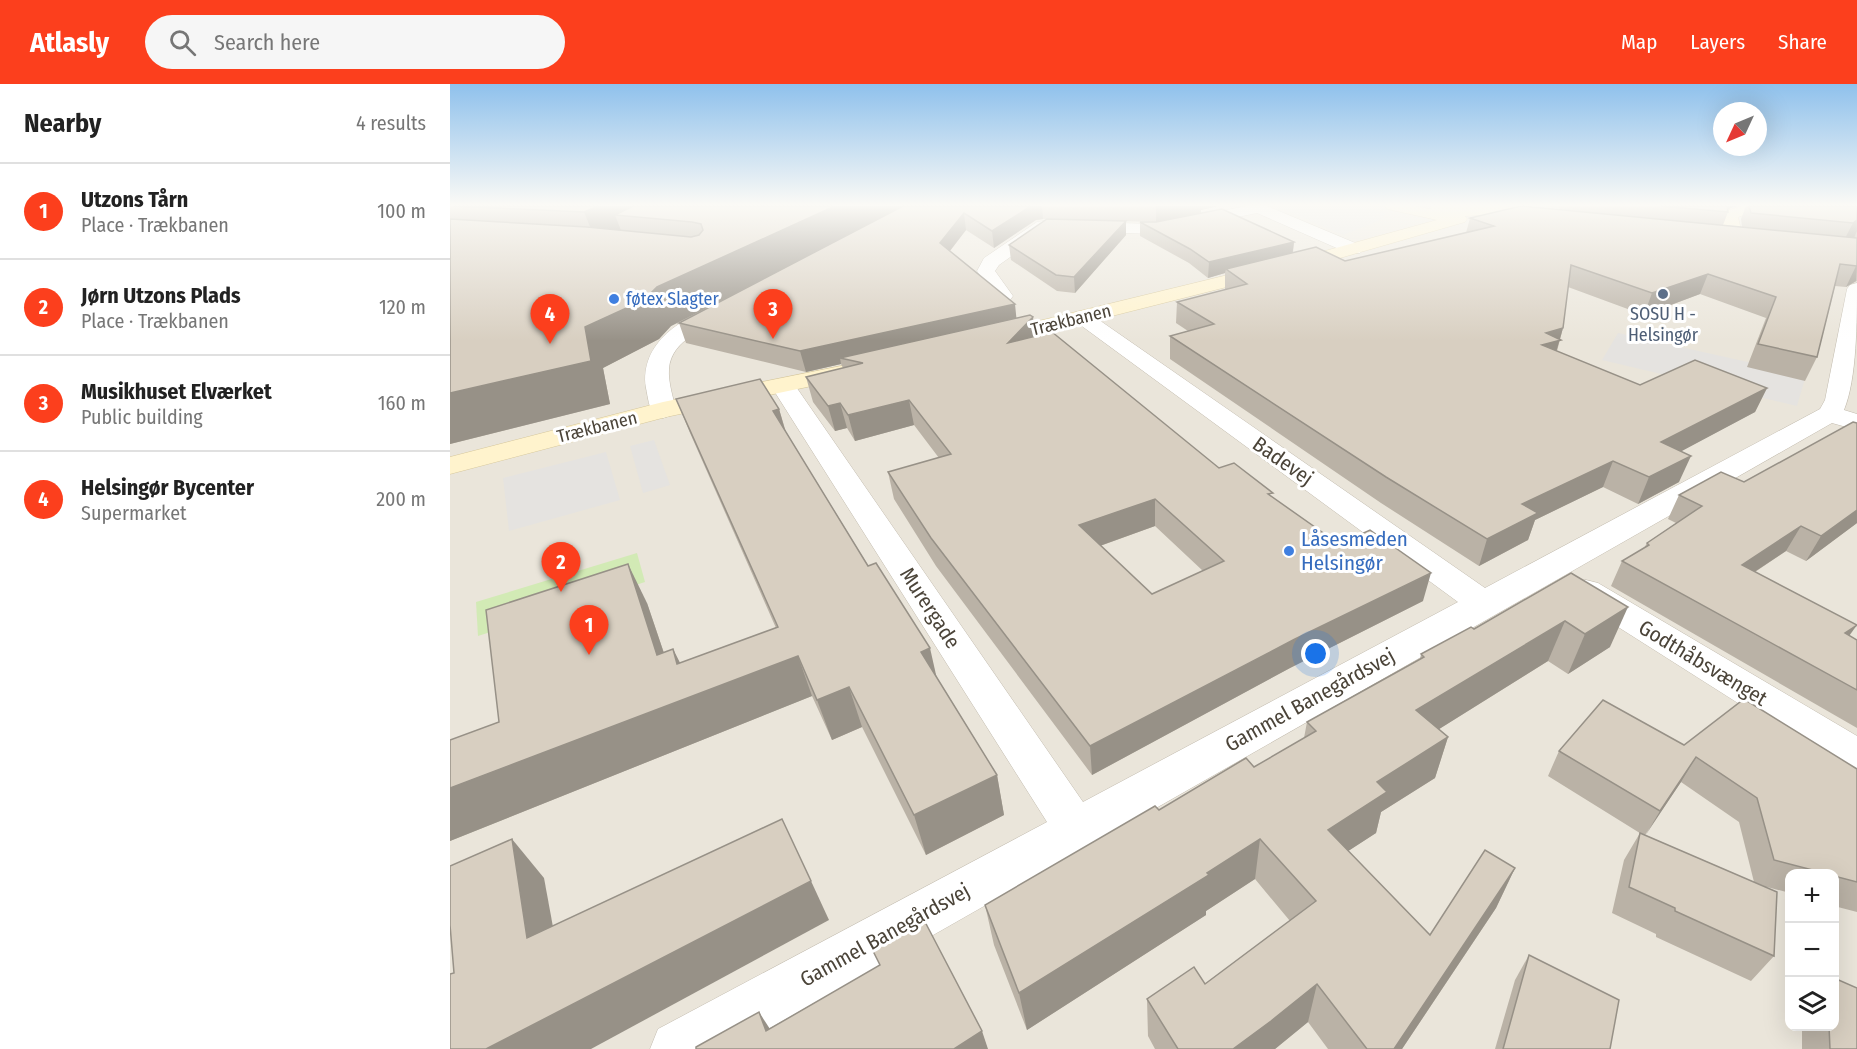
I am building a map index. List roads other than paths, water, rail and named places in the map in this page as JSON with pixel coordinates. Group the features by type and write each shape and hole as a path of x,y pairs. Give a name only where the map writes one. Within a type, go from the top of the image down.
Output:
{"main road":[{"name":"Trækbanen","path":"965,345 1344,251"},
{"name":"Trækbanen","path":"450,466 663,410 875,366"}],"street":[{"path":"1003,296 986,272 991,262 1007,251"},
{"name":"Gammel Banegårdsvej","path":"678,1049 1549,568 1843,418 1838,400 1857,288"},
{"path":"663,410 657,368 663,350 680,333 740,303"},
{"name":"Badevej","path":"1082,317 1484,604"},
{"name":"Murergade","path":"783,386 1076,829"},
{"name":"Godthåbsvænget","path":"1549,568 1857,757"}],"place":[{"name":"SOSU H - Helsingør","path":"1663,294"},
{"name":"føtex Slagter","path":"614,299"},
{"name":"Musikhuset Elværket","path":"773,339"},
{"name":"Helsingør Bycenter","path":"550,344"},
{"name":"Låsesmeden Helsingør","path":"1289,551"},
{"name":"Jørn Utzons Plads","path":"561,592"},
{"name":"Utzons Tårn","path":"589,655"}]}
